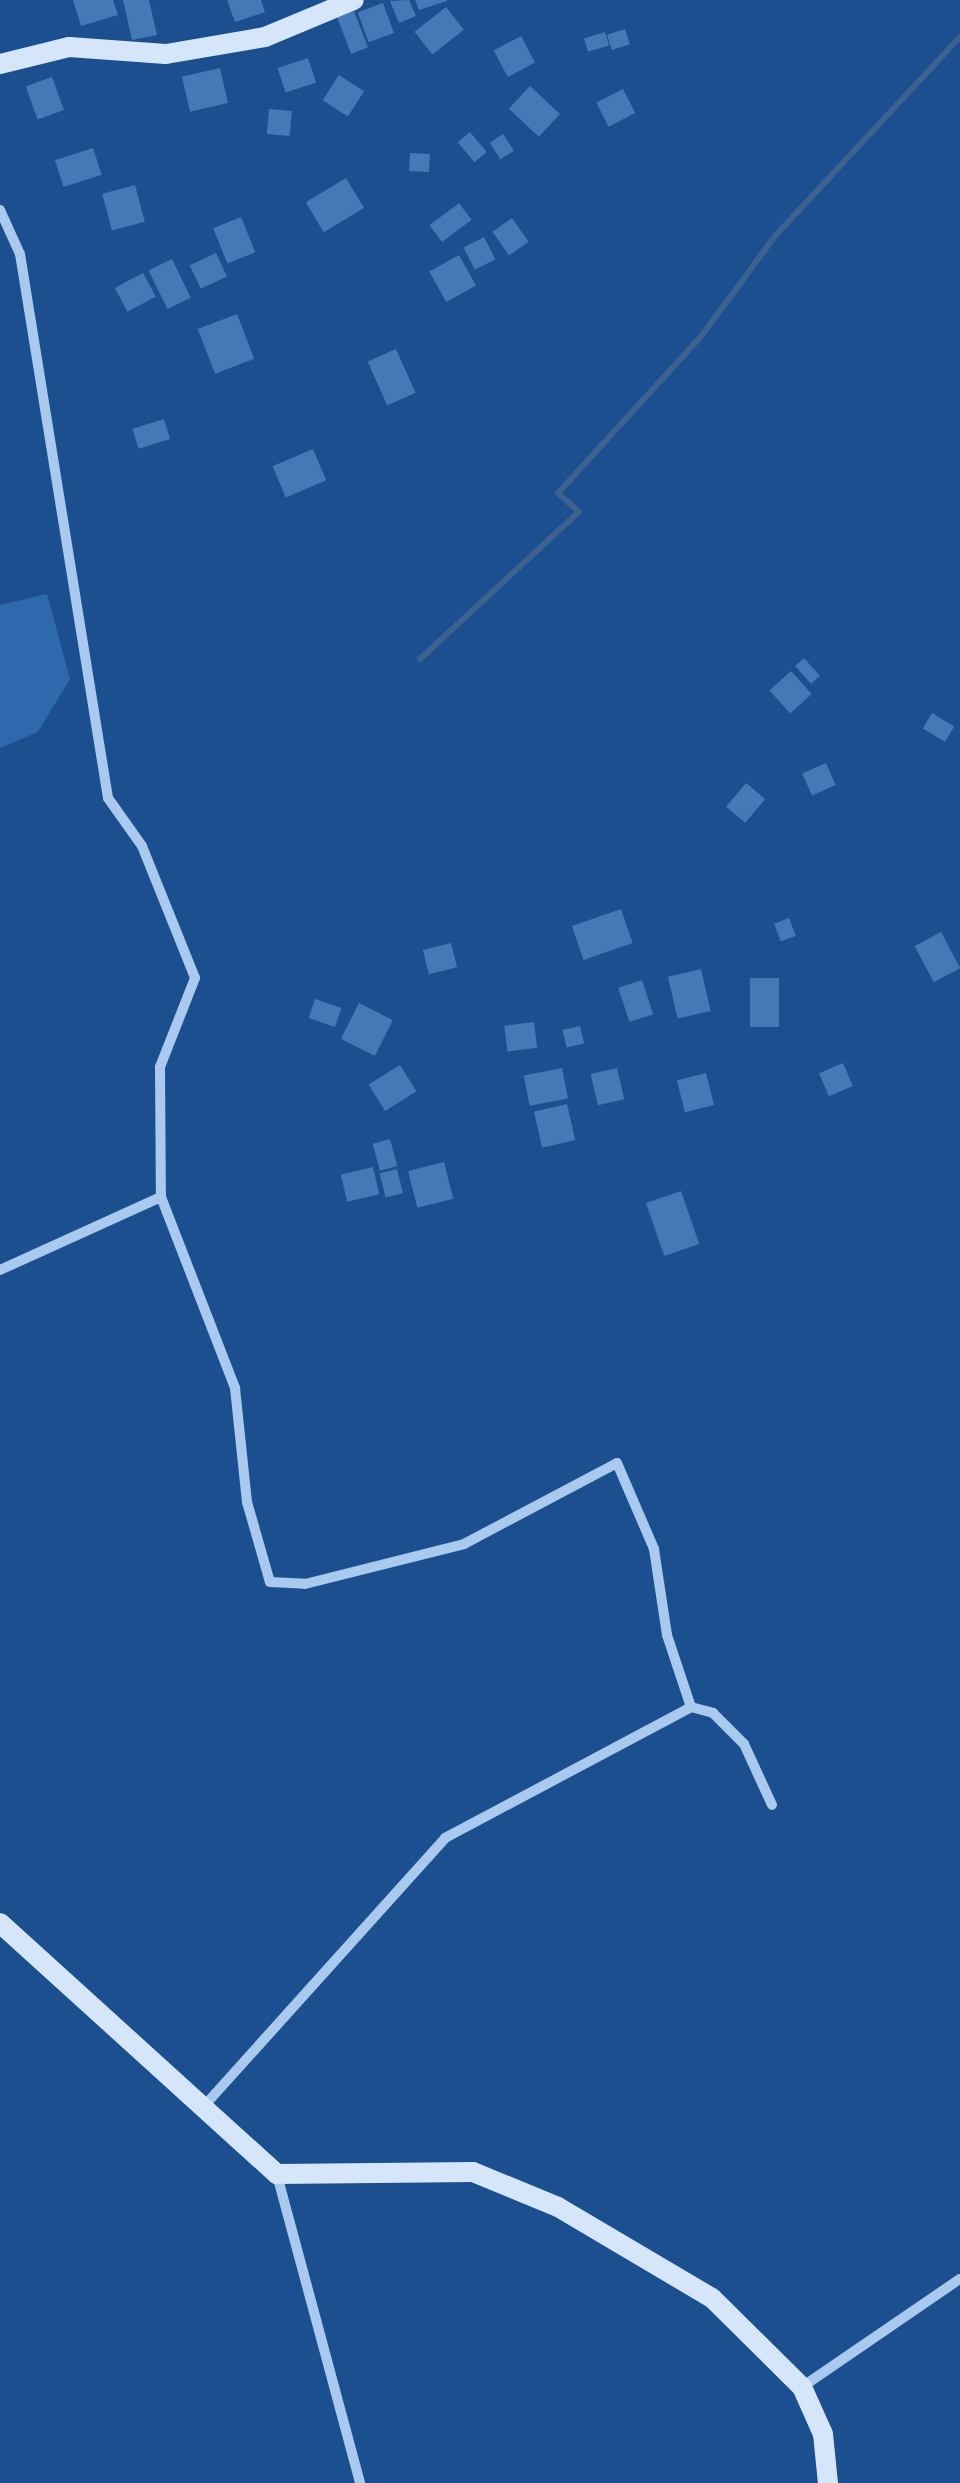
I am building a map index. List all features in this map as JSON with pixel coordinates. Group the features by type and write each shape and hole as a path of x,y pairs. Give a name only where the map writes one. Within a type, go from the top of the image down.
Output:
{"street":[{"path":"0,64 69,47 166,54 265,37 354,0"},
{"path":"0,210 20,254 108,798 142,846 195,978 160,1067 160,1197 235,1388 247,1502 270,1582 306,1584 464,1544 617,1464 654,1549 666,1635 691,1707"},
{"path":"0,1270 160,1197"},
{"path":"205,2105 445,1838 691,1707 713,1713 744,1744 772,1806"},
{"path":"0,1923 277,2174 360,2483"},
{"path":"277,2174 474,2172 558,2208 712,2298 802,2387 823,2434 828,2483"},
{"path":"802,2387 960,2279"}],"shaded area":[{"path":"47,594 70,679 38,732 0,748 0,605"}],"building":[{"path":"73,0 113,0 118,15 81,26"},
{"path":"123,0 149,0 157,35 132,40"},
{"path":"227,0 261,0 265,12 235,22"},
{"path":"409,0 416,16 399,23 390,1"},
{"path":"415,0 447,0 447,1 419,10"},
{"path":"383,3 394,33 369,42 358,12"},
{"path":"446,7 464,30 432,54 414,32"},
{"path":"354,11 368,47 351,54 337,17"},
{"path":"625,29 630,44 612,50 607,35"},
{"path":"605,32 609,45 588,52 584,38"},
{"path":"521,36 535,62 508,77 494,51"},
{"path":"308,58 316,83 286,93 278,68"},
{"path":"220,68 228,103 190,112 182,77"},
{"path":"339,75 364,91 348,116 323,100"},
{"path":"52,77 64,110 38,119 26,87"},
{"path":"530,86 560,114 539,137 509,109"},
{"path":"623,89 635,113 609,127 596,103"},
{"path":"269,109 292,111 290,136 267,134"},
{"path":"470,132 487,152 474,162 458,142"},
{"path":"503,134 514,151 500,159 490,143"},
{"path":"93,148 102,175 64,187 55,160"},
{"path":"410,153 430,154 429,172 409,171"},
{"path":"346,178 364,208 324,232 306,202"},
{"path":"135,185 145,222 112,231 102,194"},
{"path":"459,203 472,220 442,242 429,225"},
{"path":"241,217 255,252 227,263 213,228"},
{"path":"512,218 529,242 509,256 492,232"},
{"path":"484,237 495,259 475,270 464,247"},
{"path":"216,253 227,277 201,289 190,265"},
{"path":"459,255 476,286 446,302 429,271"},
{"path":"172,259 191,298 167,309 149,270"},
{"path":"143,273 156,297 127,312 115,288"},
{"path":"237,314 254,359 215,374 198,329"},
{"path":"396,349 416,393 387,405 368,362"},
{"path":"164,419 170,439 139,449 132,429"},
{"path":"313,449 326,480 286,497 272,466"},
{"path":"804,658 820,676 811,684 795,666"},
{"path":"791,671 812,694 790,713 769,690"},
{"path":"932,713 954,726 945,742 923,728"},
{"path":"826,763 836,785 812,796 802,774"},
{"path":"746,783 765,799 745,823 726,807"},
{"path":"621,909 633,943 584,960 572,926"},
{"path":"789,918 796,936 781,941 774,924"},
{"path":"941,932 960,968 934,982 915,946"},
{"path":"451,943 457,967 429,974 423,950"},
{"path":"701,969 711,1011 678,1019 668,977"},
{"path":"750,978 779,978 779,1027 750,1027"},
{"path":"642,980 653,1014 629,1022 618,988"},
{"path":"315,999 341,1008 335,1027 308,1018"},
{"path":"359,1003 393,1020 375,1056 341,1039"},
{"path":"534,1022 537,1048 507,1051 504,1026"},
{"path":"580,1026 584,1044 567,1048 562,1030"},
{"path":"843,1063 853,1086 829,1096 819,1073"},
{"path":"400,1065 416,1091 385,1111 369,1085"},
{"path":"562,1068 568,1098 530,1106 524,1075"},
{"path":"617,1068 624,1099 598,1105 591,1074"},
{"path":"706,1073 714,1105 685,1112 677,1080"},
{"path":"567,1104 575,1140 542,1148 534,1112"},
{"path":"390,1139 397,1166 380,1171 373,1144"},
{"path":"444,1162 453,1199 417,1208 408,1171"},
{"path":"373,1167 379,1194 347,1202 341,1174"},
{"path":"397,1169 403,1193 386,1198 380,1173"},
{"path":"681,1191 699,1244 664,1256 646,1203"}],"waterway":[{"path":"420,659 579,512 558,493 703,334 775,236 960,37"}]}
